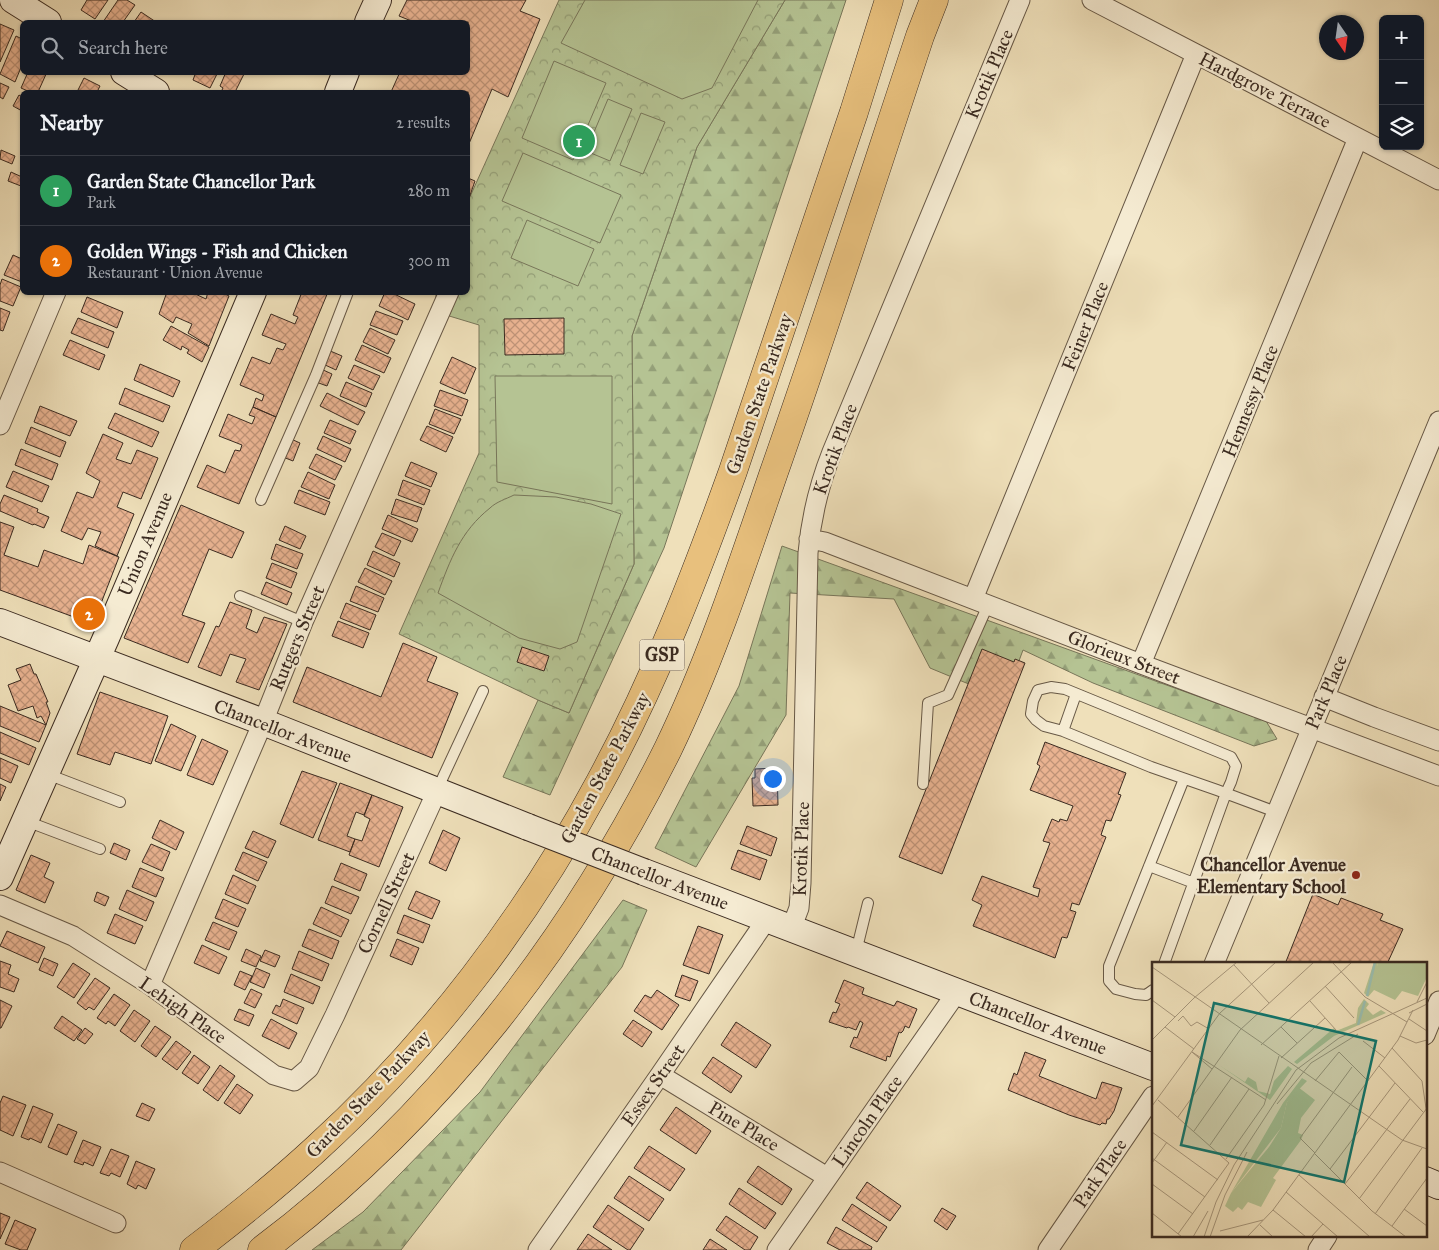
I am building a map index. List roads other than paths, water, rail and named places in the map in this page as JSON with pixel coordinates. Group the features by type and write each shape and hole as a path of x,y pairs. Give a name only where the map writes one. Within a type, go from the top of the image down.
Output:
{"highway":[{"name":"Garden State Parkway","path":"194,1250 263,1196 318,1148 377,1089 432,1029 503,939 568,838 600,783 648,685 712,529 851,122 889,0"},
{"name":"GSP","path":"262,1250 322,1202 365,1164 412,1116 476,1045 552,946 583,899 642,798 688,706 723,618 822,335 920,36 934,0"}],"main road":[{"path":"13,0 45,20"},
{"path":"369,20 378,0"},
{"path":"339,90 345,75"},
{"name":"Union Avenue","path":"0,877 97,659 251,295"},
{"name":"Chancellor Avenue","path":"0,622 1152,1068"},
{"path":"1426,1180 1439,1186"}],"street":[{"name":"Krotik Place","path":"791,928 798,908 802,883 809,539 816,497 832,452 1020,0"},
{"name":"Hardgrove Terrace","path":"1092,0 1439,180"},
{"name":"Feiner Place","path":"980,602 1196,54"},
{"name":"Hennessy Place","path":"1141,664 1358,138"},
{"path":"0,424 55,295"},
{"name":"Rutgers Street","path":"150,985 303,622 448,295"},
{"name":"Park Place","path":"1215,962 1439,420"},
{"name":"Glorieux Street","path":"809,539 825,542 1439,776"},
{"path":"1324,697 1374,718 1439,741"},
{"name":"Cornell Street","path":"335,1015 437,791"},
{"name":"Lehigh Place","path":"0,905 73,936 150,985 274,1075 294,1081 309,1068 335,1015"},
{"name":"Essex Street","path":"538,1250 767,919"},
{"name":"Lincoln Place","path":"777,1250 957,992"},
{"path":"1431,1028 1439,1001"},
{"name":"Pine Place","path":"660,1075 827,1177"},
{"name":"Park Place","path":"1048,1250 1152,1097"},
{"path":"0,1172 116,1222"},
{"path":"1318,1250 1326,1238"}],"lane":[{"path":"261,500 316,375 347,295"},
{"path":"240,596 303,622"},
{"path":"923,784 928,703 948,695 980,602"},
{"path":"1165,962 1226,793 1232,782 1236,766 1231,757 1065,689 1051,687 1038,690 1033,701 1031,714 1044,726 1063,730 1142,764 1226,793 1276,812"},
{"path":"437,791 483,691"},
{"path":"1063,730 1076,694"},
{"path":"46,774 120,802"},
{"path":"1152,991 1146,994 1135,994 1116,990 1108,981 1109,966 1184,778"},
{"path":"25,820 100,849"},
{"path":"1149,866 1194,883"},
{"path":"856,953 868,903"}],"place":[{"name":"Garden State Chancellor Park","path":"579,141"},
{"name":"Golden Wings - Fish and Chicken","path":"89,614"},
{"name":"Chancellor Avenue Elementary School","path":"1356,875"}]}
